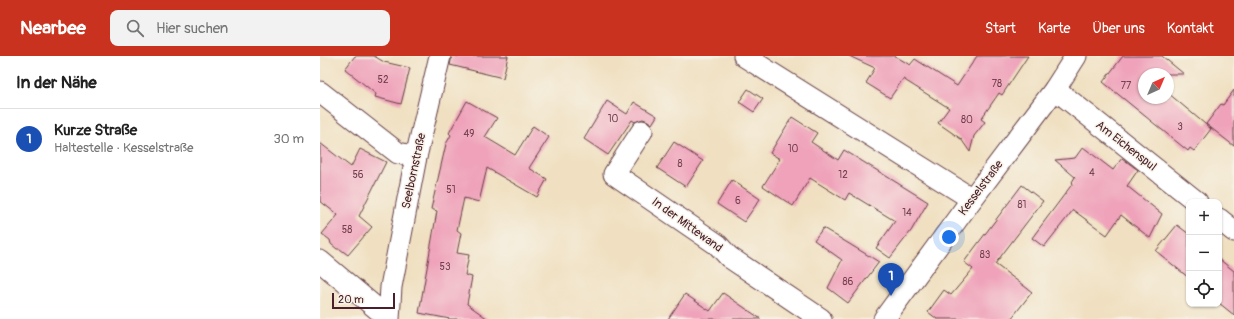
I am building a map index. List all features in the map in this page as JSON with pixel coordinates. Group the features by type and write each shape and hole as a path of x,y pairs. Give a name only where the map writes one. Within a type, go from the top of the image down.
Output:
{"street":[{"name":"Seelbornstraße","path":"388,319 391,288 416,157 440,56"},
{"path":"744,56 972,199"},
{"name":"Kesselstraße","path":"884,319 1055,89 1076,56"},
{"name":"Am Eichenspul","path":"1055,89 1193,199"},
{"path":"320,92 398,153 416,157"},
{"name":"In der Mittewand","path":"642,131 614,174 718,245 729,257 821,319"},
{"path":"1222,221 1234,231"},
{"path":"320,261 388,319"}],"building":[{"path":"355,56 374,56 384,62 410,68 401,104 375,97 376,94 345,69"},
{"path":"452,56 508,56 503,78 450,65"},
{"path":"849,56 895,56 910,65 915,59 957,86 977,56 1028,56 1002,95 999,93 981,119 985,122 974,136 970,152 961,139 938,123 949,108 903,79 890,98 866,83 875,68"},
{"path":"1123,56 1162,56 1184,74 1174,74 1174,68 1138,68 1138,104 1174,104 1174,98 1211,129 1194,151 1190,148 1188,151 1103,82"},
{"path":"748,89 763,99 754,112 739,102"},
{"path":"1234,90 1234,146 1206,124"},
{"path":"467,101 497,118 485,137 515,155 533,126 549,137 529,168 547,179 537,197 487,168 479,202 464,198 457,230 461,233 457,253 469,255 465,275 472,277 467,304 488,319 450,319 419,313 437,211 431,209 446,144 451,135 449,133"},
{"path":"607,101 627,114 634,102 657,116 652,124 643,119 635,122 632,120 608,155 584,139"},
{"path":"792,117 817,133 811,142 838,160 844,150 928,202 911,231 890,258 876,248 895,221 849,193 845,200 810,178 793,206 763,186 780,159 770,153"},
{"path":"674,142 703,161 686,187 657,168"},
{"path":"320,143 351,167 360,149 386,162 359,216 372,227 348,255 340,249 337,249 331,244 330,240 322,234 338,215 320,201"},
{"path":"1083,147 1113,170 1122,158 1138,170 1127,186 1162,214 1150,238 1121,215 1107,235 1073,210 1044,247 1032,238 1073,183 1072,182 1075,177 1055,160 1075,158"},
{"path":"732,180 760,199 744,222 717,204"},
{"path":"1022,185 1043,201 995,264 1032,292 1011,319 937,319 928,312 944,290 951,295 973,269 964,262"},
{"path":"1177,225 1186,232 1186,276 1156,251"},
{"path":"823,228 879,262 848,303 828,288 842,260 814,240"},
{"path":"1222,261 1234,271 1234,315 1222,305"},
{"path":"723,293 761,319 668,319 685,294 710,311"}],"place":[{"name":"Kurze Straße","path":"891,296"}]}
